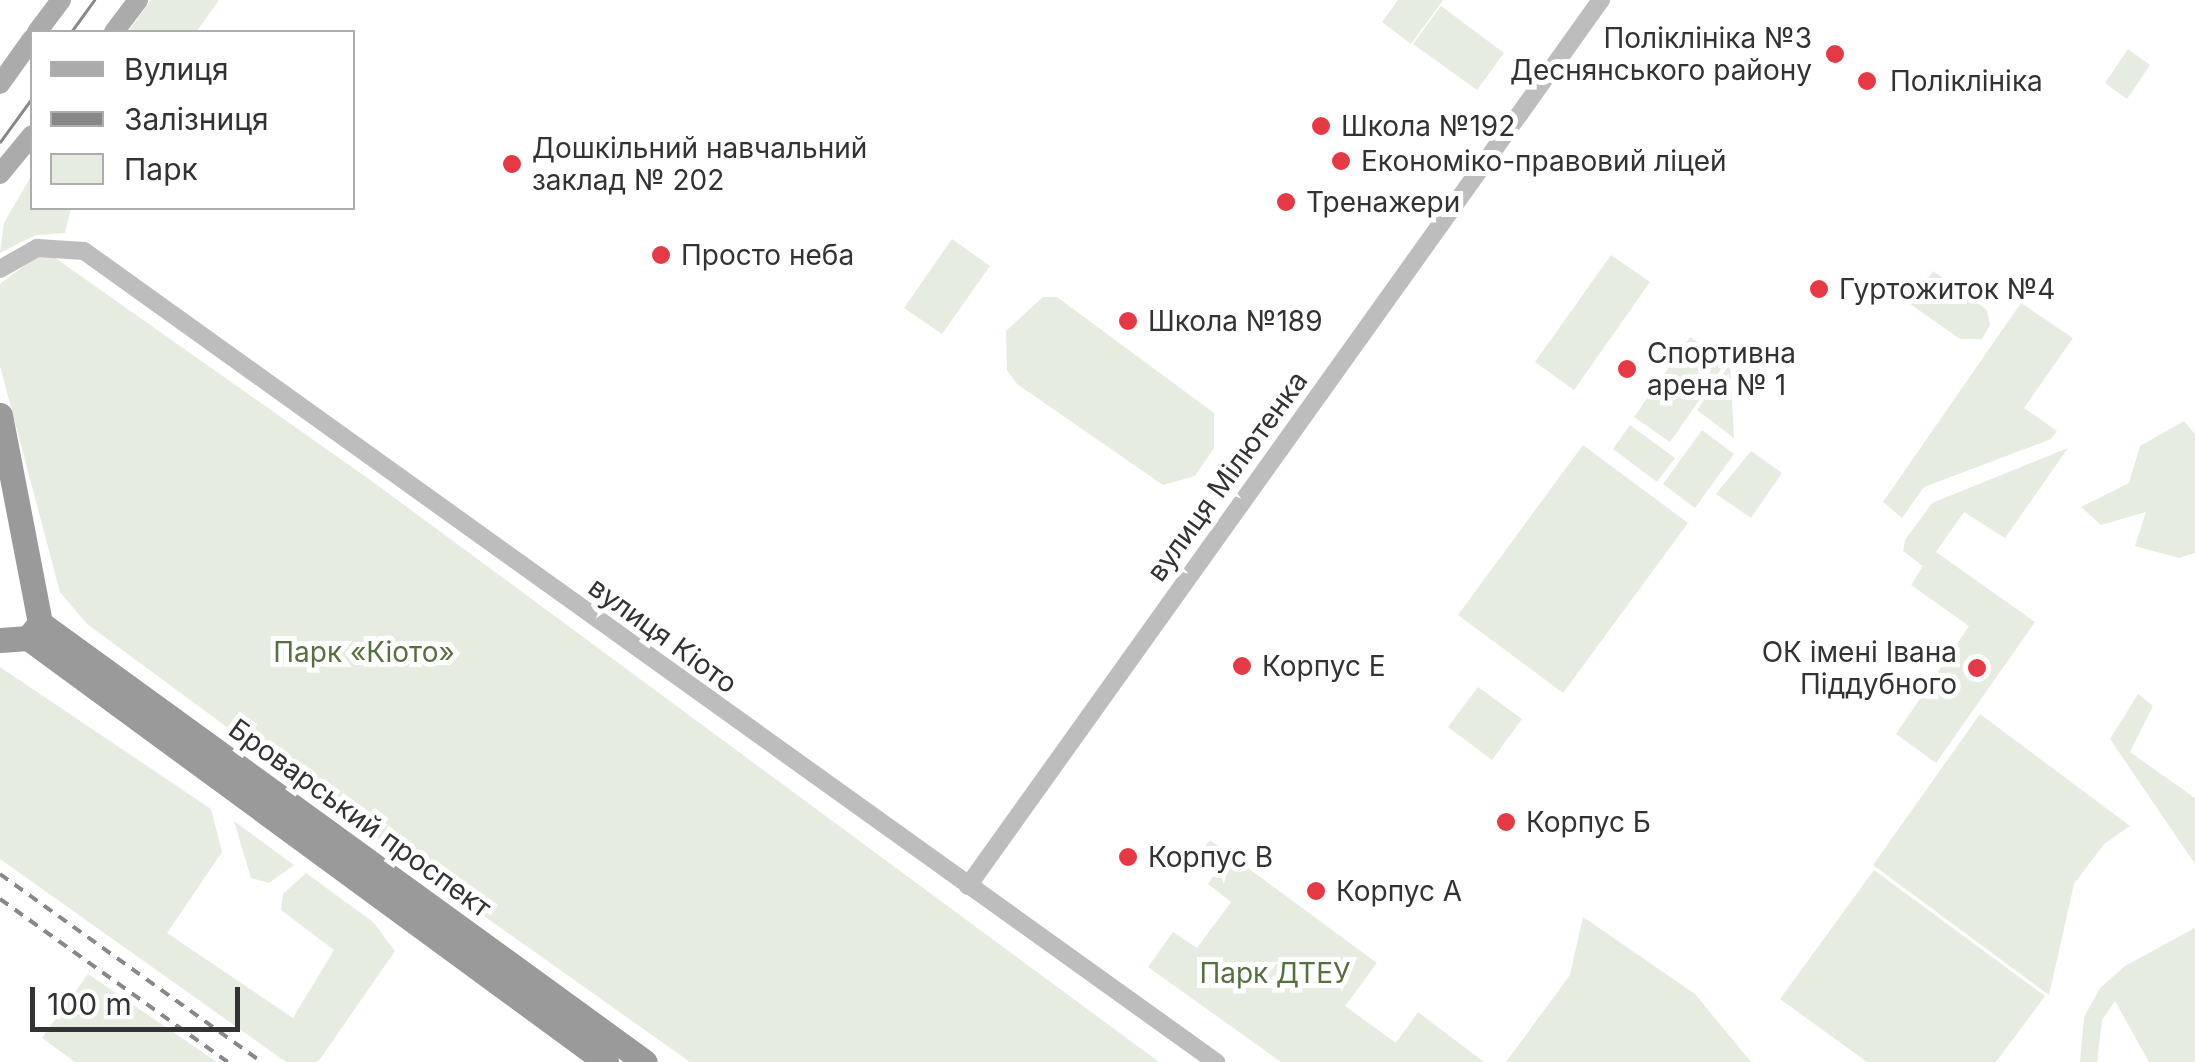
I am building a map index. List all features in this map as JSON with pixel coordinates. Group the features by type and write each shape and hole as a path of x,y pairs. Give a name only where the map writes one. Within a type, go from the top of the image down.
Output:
{"highway":[{"path":"0,415 34,630 0,640"},
{"name":"Броварський проспект","path":"34,630 606,1062"},
{"name":"Броварський проспект","path":"34,630 645,1062"}],"main road":[{"path":"38,30 61,0"},
{"path":"116,30 138,0"},
{"path":"0,84 30,42"},
{"path":"0,174 30,137"}],"street":[{"name":"вулиця Мілютенка","path":"968,886 1601,0"},
{"name":"вулиця Кіото","path":"0,269 37,248 81,249 1216,1062"}],"green space":[{"path":"151,0 219,0 197,30 129,30"},
{"path":"1398,0 1443,0 1411,44 1382,22"},
{"path":"1441,6 1504,53 1477,90 1413,44"},
{"path":"2128,49 2150,65 2127,99 2105,83"},
{"path":"30,178 30,210 71,210 65,233 36,235 0,253 4,223"},
{"path":"952,239 990,266 942,334 904,308"},
{"name":"Парк «Кіото»","path":"51,255 373,482 1159,1062 690,1062 477,911 480,897 425,860 418,868 87,624 60,592 0,366 0,284 35,257"},
{"path":"1611,255 1650,282 1574,390 1535,362"},
{"path":"1933,271 1987,310 1990,325 1982,339 1960,339 1910,304"},
{"path":"1043,297 1057,297 1214,413 1214,448 1195,476 1163,485 1017,384 1007,370 1006,331"},
{"path":"2021,303 2073,338 2024,408 2057,431 2051,439 1924,487 1902,518 1883,502"},
{"path":"1690,337 1726,362 1670,442 1634,417"},
{"path":"1730,364 1734,438 1697,410"},
{"path":"2184,421 2195,434 2195,553 2179,558 2135,546 2146,512 2101,525 2081,507 2129,483 2140,446"},
{"path":"1630,425 1675,458 1657,482 1613,449"},
{"path":"1702,430 1734,454 1695,508 1663,484"},
{"path":"1583,445 1688,523 1563,693 1458,615"},
{"path":"2068,448 2005,538 1964,512 1936,552 2035,622 1936,763 1896,734 1969,626 1911,585 1923,566 1903,551 1905,540 1932,503"},
{"path":"1751,451 1782,473 1751,518 1716,494"},
{"path":"0,667 211,809 222,852 167,933 293,1018 334,950 281,910 283,894 306,873 373,922 395,951 318,1062 286,1062 0,859"},
{"path":"1478,687 1522,719 1492,760 1448,727"},
{"path":"2138,694 2153,706 2130,752 2195,798 2195,864 2110,739"},
{"path":"1980,714 2130,826 2104,844 2074,884 2049,995 1873,865"},
{"path":"234,821 294,865 269,883 251,878"},
{"name":"Парк ДТЕУ","path":"1210,840 1377,963 1345,1006 1396,1043 1418,1012 1484,1062 1281,1062 1148,967 1173,932 1197,948 1231,902 1208,884 1219,868 1199,854"},
{"path":"1874,870 2045,996 1996,1062 1867,1062 1780,999"},
{"path":"1583,917 1695,994 1751,1062 1506,1062 1570,975"},
{"path":"2195,928 2195,1062 2149,1062 2115,1001 2102,1020 2097,1062 2080,1062 2084,1017 2100,988 2125,966"},
{"path":"88,974 217,1062 75,1062 42,1038"}],"tram line":[{"path":"72,30 94,0"},
{"path":"0,142 30,101"}],"railway":[{"path":"0,874 262,1062"},
{"path":"0,899 228,1062"}],"place":[{"name":"Поліклініка №3 Деснянського району","path":"1835,54"},
{"name":"Поліклініка","path":"1867,81"},
{"name":"Школа №192","path":"1321,126"},
{"name":"Економіко-правовий ліцей","path":"1341,161"},
{"name":"Дошкільний навчальний заклад № 202","path":"512,164"},
{"name":"Тренажери","path":"1286,202"},
{"name":"Просто неба","path":"661,255"},
{"name":"Гуртожиток №4","path":"1819,289"},
{"name":"Школа №189","path":"1128,321"},
{"name":"Спортивна арена № 1","path":"1627,369"},
{"name":"Корпус Е","path":"1242,666"},
{"name":"ОК імені Івана Піддубного","path":"1977,668"},
{"name":"Корпус Б","path":"1506,822"},
{"name":"Корпус В","path":"1128,857"},
{"name":"Корпус А","path":"1316,891"}]}
